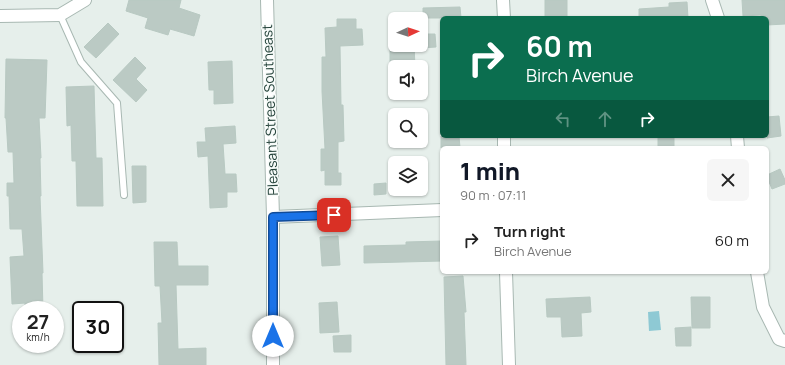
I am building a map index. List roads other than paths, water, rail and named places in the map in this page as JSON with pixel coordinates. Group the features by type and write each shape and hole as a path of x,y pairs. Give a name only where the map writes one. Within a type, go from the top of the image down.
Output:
{"street":[{"path":"0,16 60,15 85,0"},
{"name":"Pleasant Street Southeast","path":"267,0 273,217 272,365"},
{"path":"503,0 504,16"},
{"path":"712,0 717,16"},
{"path":"273,217 440,210"},
{"path":"506,274 509,365"},
{"path":"757,274 763,307 779,338 785,341"}],"lane":[{"path":"60,15 81,62 117,103 124,195"}],"water":[{"path":"659,311 661,330 649,331 648,312"}]}
